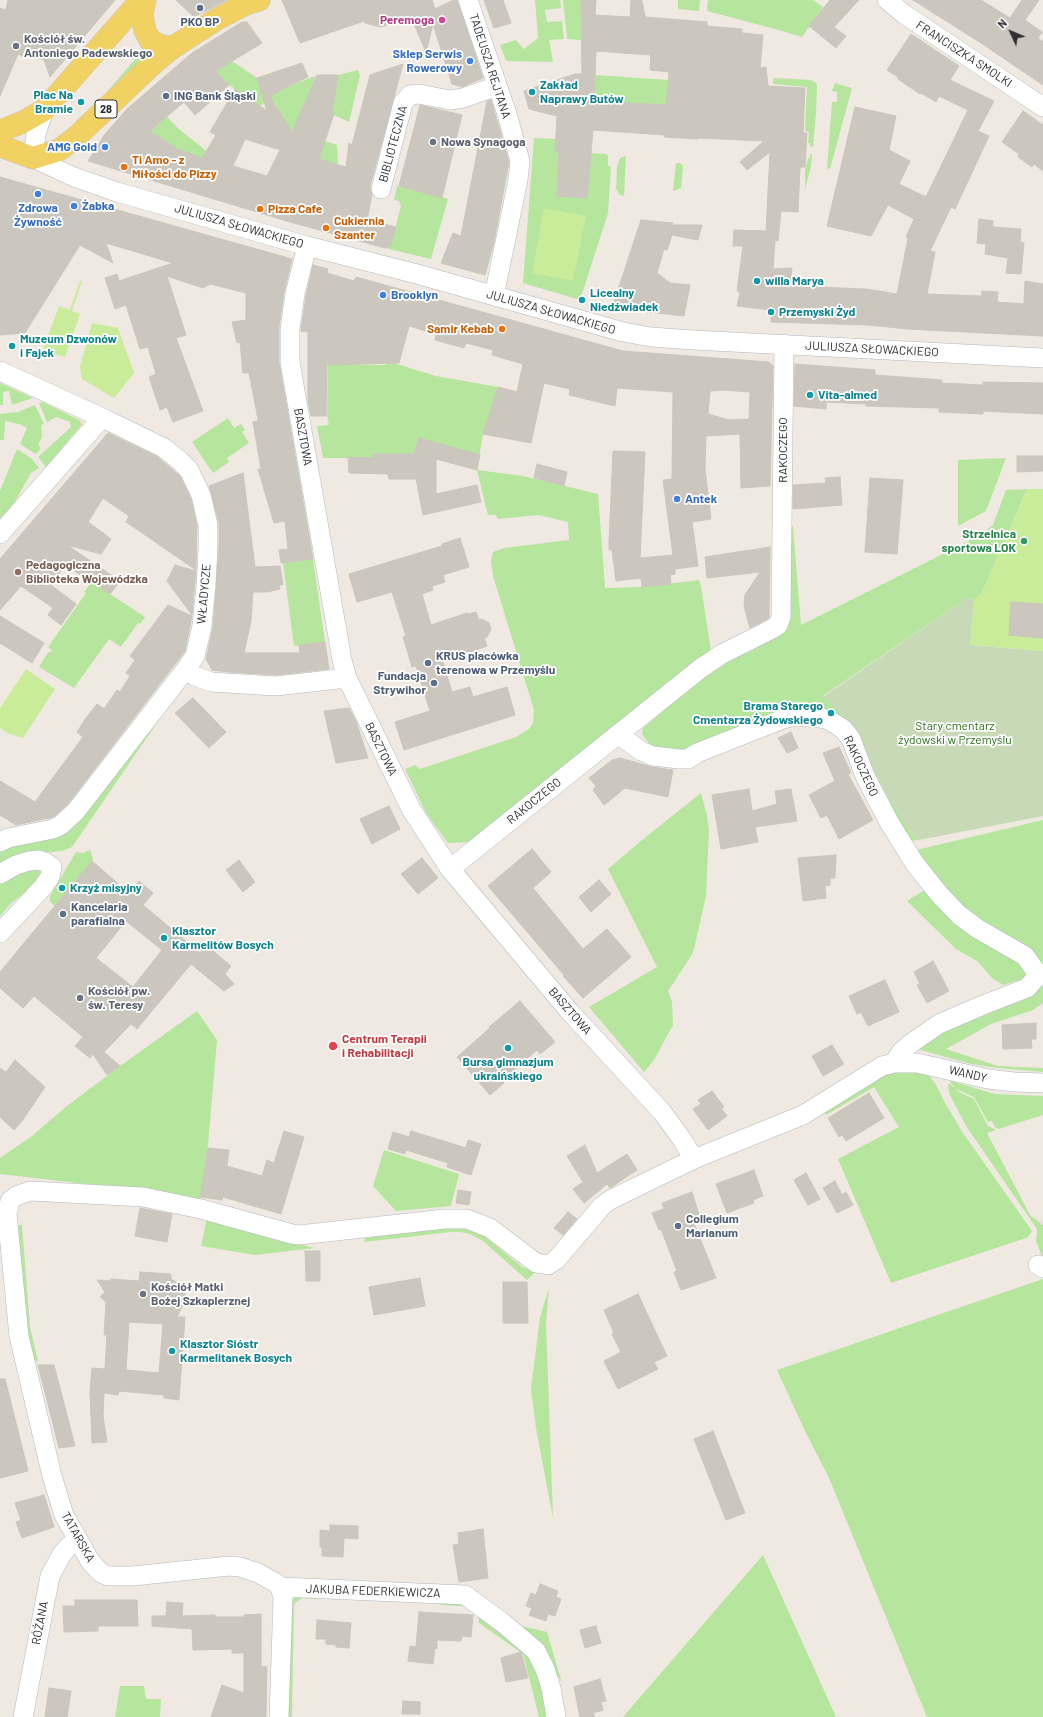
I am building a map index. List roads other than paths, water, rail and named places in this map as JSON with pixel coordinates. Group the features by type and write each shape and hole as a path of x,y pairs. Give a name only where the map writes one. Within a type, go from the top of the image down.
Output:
{"main road":[{"path":"0,131 23,122 44,110 141,0"},
{"path":"145,0 142,14 145,31 150,40 159,45 172,48"},
{"name":"28","path":"33,158 59,150 75,138 155,62 172,48 217,19 246,4 259,0"},
{"path":"0,146 33,158"}],"street":[{"name":"TADEUSZA REJTANA","path":"468,0 507,114 520,161 518,180 494,296"},
{"name":"FRANCISZKA SMOLKI","path":"887,0 904,14 1043,107"},
{"name":"BIBLIOTECZNA","path":"380,189 403,103 410,95 419,94 450,100 463,98 497,86"},
{"path":"33,158 36,134 44,110"},
{"name":"JULIUSZA SŁOWACKIEGO","path":"33,158 74,177 117,192 307,246 605,327 651,337 1043,358"},
{"name":"BASZTOWA","path":"307,246 295,294 290,328 290,362 342,660 347,678 411,809 450,869 570,1012 662,1112 694,1159"},
{"name":"RAKOCZEGO","path":"450,869 706,665 742,643 772,630 780,621 784,344"},
{"name":"WŁADYCZE","path":"0,371 78,406 164,448 189,470 201,495 208,525 206,586 202,626 194,656 186,669 76,811 61,825 53,829 8,838 0,842"},
{"path":"0,534 104,419"},
{"path":"186,669 195,676 211,682 276,686 347,678"},
{"name":"RAKOCZEGO","path":"618,734 641,751 653,756 688,759 698,753 783,719 795,716 814,716 829,720 836,723 843,729 851,739 865,776 888,822 916,864 939,894 959,915 978,929 1025,956 1036,973 1035,979 1027,988 938,1024 901,1052 894,1063"},
{"path":"0,874 16,865 39,860 52,867 50,877 38,893 0,933"},
{"path":"5,1197 16,1196 30,1191 143,1197 201,1209 299,1235 445,1219 467,1219 490,1228 536,1263 548,1265 556,1260 602,1206 610,1200 694,1159 803,1115 871,1072 894,1063"},
{"name":"WANDY","path":"894,1063 917,1063 988,1079 1043,1083"},
{"name":"TATARSKA","path":"5,1197 19,1336 56,1492 64,1515 77,1540 95,1568 108,1576 132,1576 229,1566 258,1573 270,1579 280,1588"},
{"name":"RÓŻANA","path":"23,1717 50,1576 62,1554 77,1540"},
{"path":"279,1717 283,1598 280,1588"},
{"name":"JAKUBA FEDERKIEWICZA","path":"280,1588 465,1595 503,1623 536,1651 551,1688 556,1717"}],"place":[{"name":"PKO BP","path":"200,8"},
{"name":"Peremoga","path":"442,20"},
{"name":"Kościół św. Antoniego Padewskiego","path":"16,46"},
{"name":"Sklep Serwis Rowerowy","path":"470,61"},
{"name":"Zakład Naprawy Butów","path":"532,92"},
{"name":"ING Bank Śląski","path":"166,96"},
{"name":"Plac Na Bramie","path":"81,102"},
{"name":"Nowa Synagoga","path":"433,142"},
{"name":"AMG Gold","path":"105,147"},
{"name":"Ti Amo - z Miłości do Pizzy","path":"124,167"},
{"name":"Zdrowa Żywność","path":"38,194"},
{"name":"Żabka","path":"74,206"},
{"name":"Pizza Cafe","path":"260,209"},
{"name":"Cukiernia Szanter","path":"326,228"},
{"name":"willa Marya","path":"757,281"},
{"name":"Brooklyn","path":"383,295"},
{"name":"Licealny Niedźwiadek","path":"582,300"},
{"name":"Przemyski Żyd","path":"771,312"},
{"name":"Samir Kebab","path":"502,329"},
{"name":"Muzeum Dzwonów i Fajek","path":"12,346"},
{"name":"Vita-almed","path":"810,395"},
{"name":"Antek","path":"677,499"},
{"name":"Strzelnica sportowa LOK","path":"1024,541"},
{"name":"Pedagogiczna Biblioteka Wojewódzka","path":"18,572"},
{"name":"KRUS placówka terenowa w Przemyślu","path":"428,663"},
{"name":"Fundacja Strywihor","path":"434,683"},
{"name":"Brama Starego Cmentarza Żydowskiego","path":"831,713"},
{"name":"Krzyż misyjny","path":"62,888"},
{"name":"Kancelaria parafialna","path":"63,914"},
{"name":"Klasztor Karmelitów Bosych","path":"164,938"},
{"name":"Kościół pw. św. Teresy","path":"80,998"},
{"name":"Centrum Terapii i Rehabilitacji","path":"333,1046"},
{"name":"Bursa gimnazjum ukraińskiego","path":"508,1048"},
{"name":"Collegium Marianum","path":"678,1226"},
{"name":"Kościół Matki Bożej Szkaplerznej","path":"143,1294"},
{"name":"Klasztor Sióstr Karmelitanek Bosych","path":"172,1351"}],"park label":[{"name":"Stary cmentarz żydowski w Przemyślu","path":"955,733"}]}
